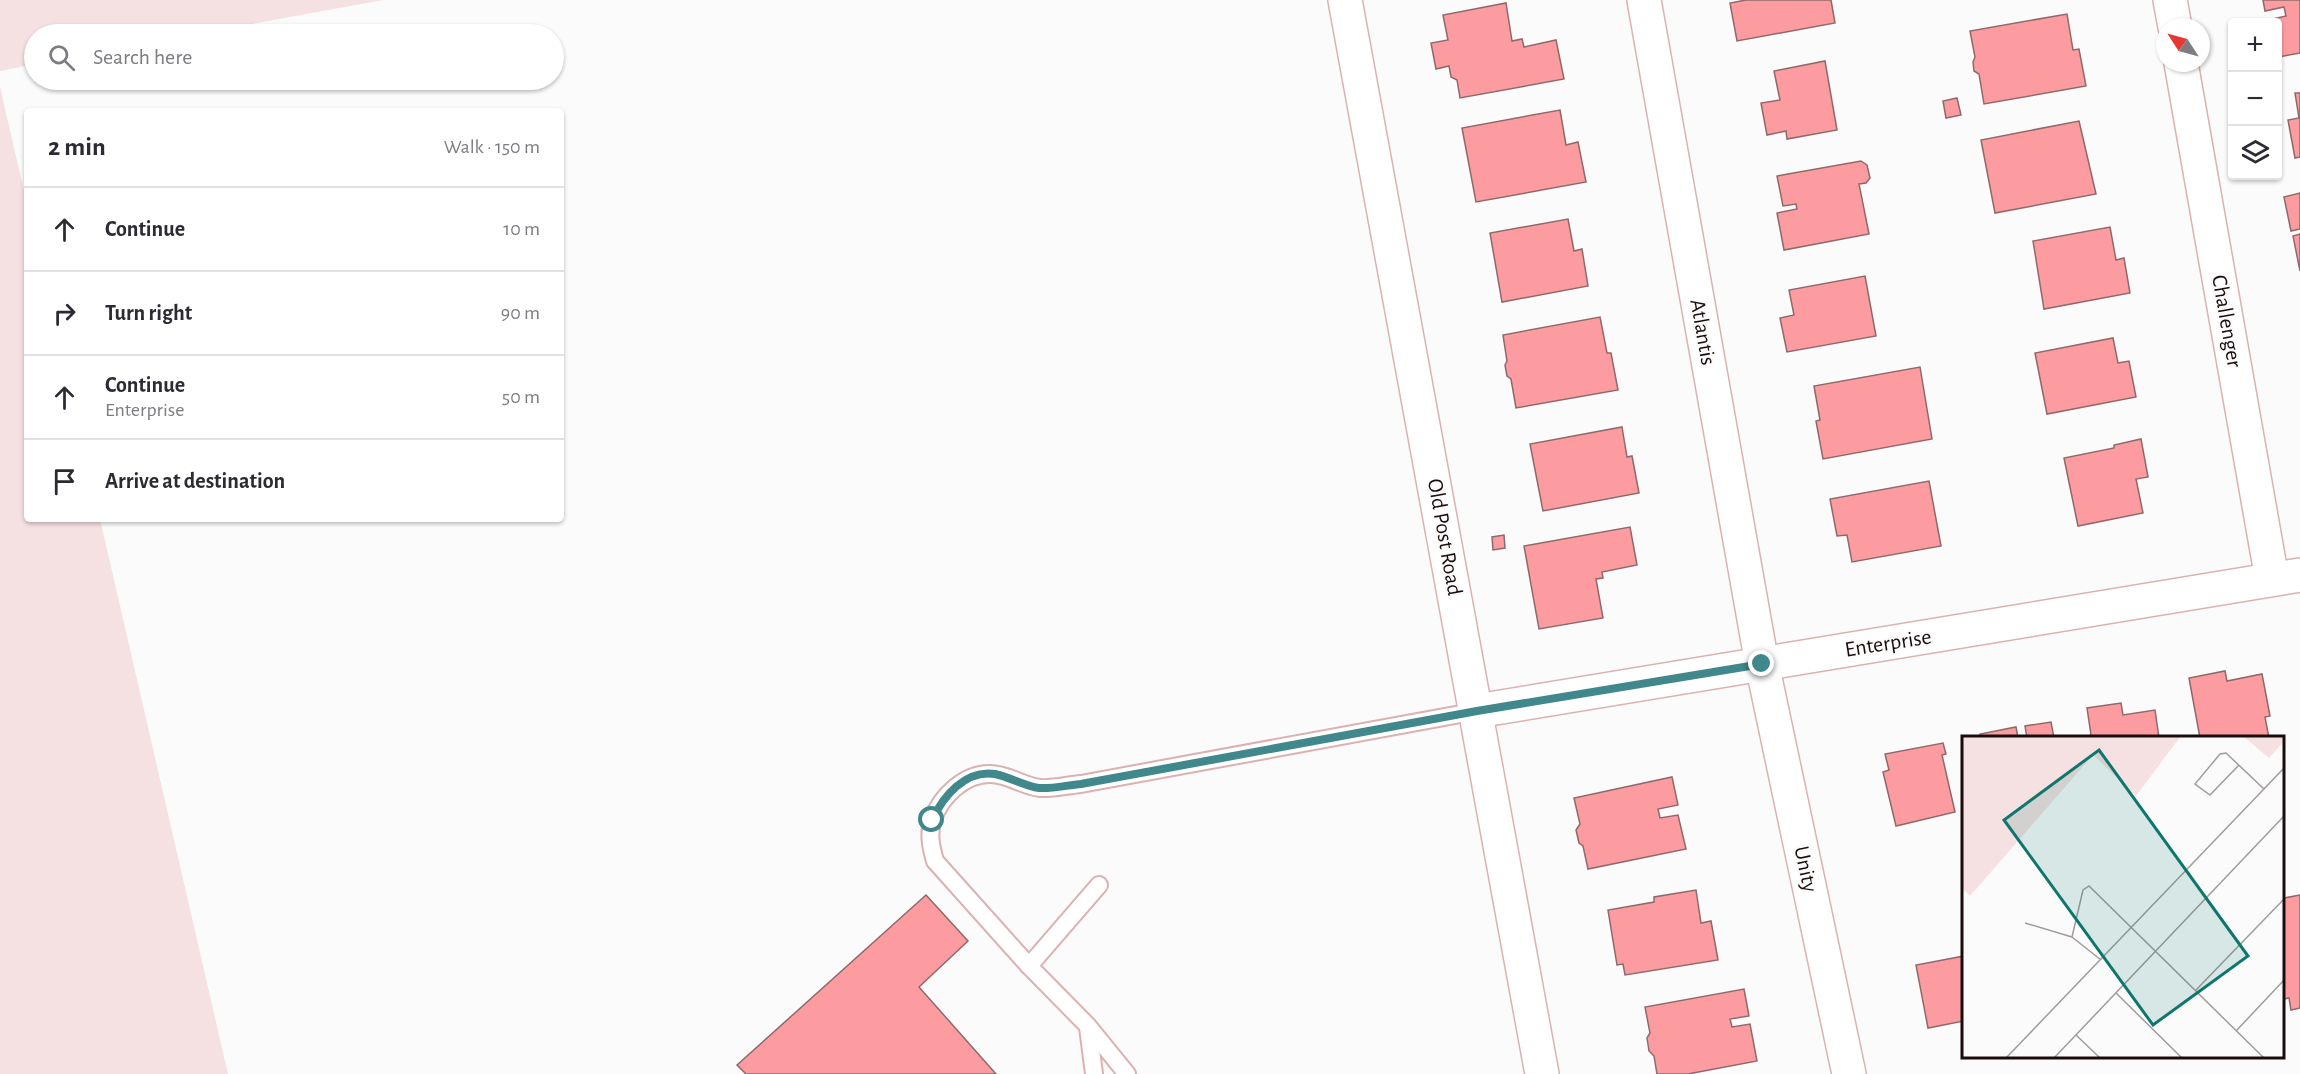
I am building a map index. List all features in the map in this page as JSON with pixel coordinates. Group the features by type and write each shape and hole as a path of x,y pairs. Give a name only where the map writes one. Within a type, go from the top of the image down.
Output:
{"street":[{"name":"Old Post Road","path":"1345,0 1542,1074"},
{"name":"Atlantis","path":"1644,0 1762,664"},
{"path":"2170,0 2173,18"},
{"name":"Challenger","path":"2183,72 2286,577"},
{"name":"Enterprise","path":"1477,711 2286,577"},
{"name":"Unity","path":"1762,664 1850,1074"}],"lane":[{"path":"1127,1074 1088,1026 1029,966 935,861 930,841 932,820 941,802 974,775 993,773 1040,788 1081,784 1477,711"},
{"path":"1029,966 1099,885"},
{"path":"1088,1026 1094,1074"}],"shaded area":[{"path":"0,0 383,0 252,24 24,24 24,66 0,71"},
{"path":"0,87 24,191 24,522 101,522 228,1074 0,1074"}],"building":[{"path":"1746,0 1831,0 1835,23 1737,41 1730,3"},
{"path":"2263,0 2300,0 2300,53 2282,56 2282,18 2277,18 2286,16 2284,7 2265,11"},
{"path":"1506,3 1512,41 1522,39 1524,47 1556,40 1564,79 1460,98 1457,80 1451,77 1449,66 1436,69 1431,43 1448,40 1443,15"},
{"path":"2067,14 2073,50 2079,49 2086,86 1984,104 1979,74 1974,71 1975,57 1970,31"},
{"path":"1825,61 1837,130 1787,139 1786,131 1767,135 1761,103 1780,100 1774,71"},
{"path":"2295,93 2300,93 2300,157 2295,158 2288,120 2299,118"},
{"path":"1957,98 1961,115 1946,118 1943,101"},
{"path":"1560,110 1566,145 1578,142 1586,182 1476,202 1462,128"},
{"path":"2079,121 2096,194 1995,213 1981,140"},
{"path":"1861,161 1867,165 1870,178 1866,183 1859,184 1869,234 1784,250 1777,213 1797,209 1796,204 1783,206 1777,176"},
{"path":"2300,193 2300,229 2291,231 2284,197"},
{"path":"1568,219 1574,251 1582,249 1588,286 1502,302 1490,233"},
{"path":"2110,227 2116,260 2124,258 2130,293 2044,309 2033,241"},
{"path":"2300,234 2300,271 2293,236"},
{"path":"1865,276 1876,336 1787,352 1780,318 1794,315 1789,290"},
{"path":"1600,317 1607,353 1611,353 1618,390 1516,408 1511,379 1507,376 1505,365 1507,361 1503,335"},
{"path":"2113,338 2118,363 2129,361 2136,397 2047,414 2035,353"},
{"path":"1920,367 1932,439 1823,459 1816,421 1820,420 1814,386"},
{"path":"1622,427 1627,457 1632,456 1639,493 1543,511 1530,444"},
{"path":"2141,439 2148,477 2136,479 2143,513 2078,526 2064,458 2114,448 2114,445"},
{"path":"1929,481 1941,546 1852,562 1847,535 1837,536 1830,499"},
{"path":"1630,527 1637,565 1602,572 1603,578 1596,579 1603,618 1539,629 1524,546"},
{"path":"1504,535 1505,548 1493,550 1492,537"},
{"path":"2225,671 2227,681 2262,674 2270,716 2265,717 2269,736 2200,736 2189,678"},
{"path":"2121,703 2123,715 2155,710 2159,736 2088,736 2091,735 2087,708"},
{"path":"2051,722 2054,736 2027,736 2025,726"},
{"path":"2016,727 2018,736 1980,736 1980,734"},
{"path":"1943,743 1946,754 1942,755 1955,812 1896,826 1883,772 1889,770 1885,754"},
{"path":"1672,777 1678,805 1658,809 1660,818 1678,815 1686,849 1588,869 1583,846 1579,843 1576,830 1580,824 1574,798"},
{"path":"1696,890 1701,923 1711,921 1718,960 1625,975 1623,964 1617,965 1608,910 1654,902 1654,897"},
{"path":"926,895 968,941 919,987 996,1074 746,1074 737,1065"},
{"path":"2300,895 2300,1008 2291,1010 2289,998 2285,999 2285,898"},
{"path":"1962,956 1962,1021 1928,1028 1916,965"},
{"path":"1744,989 1749,1016 1730,1019 1732,1027 1750,1024 1757,1061 1688,1074 1657,1074 1654,1056 1649,1051 1647,1038 1650,1033 1645,1007"}],"route":[{"path":"932,820 941,802 974,775 993,773 1040,788 1081,784 1477,711 1762,664"}]}
